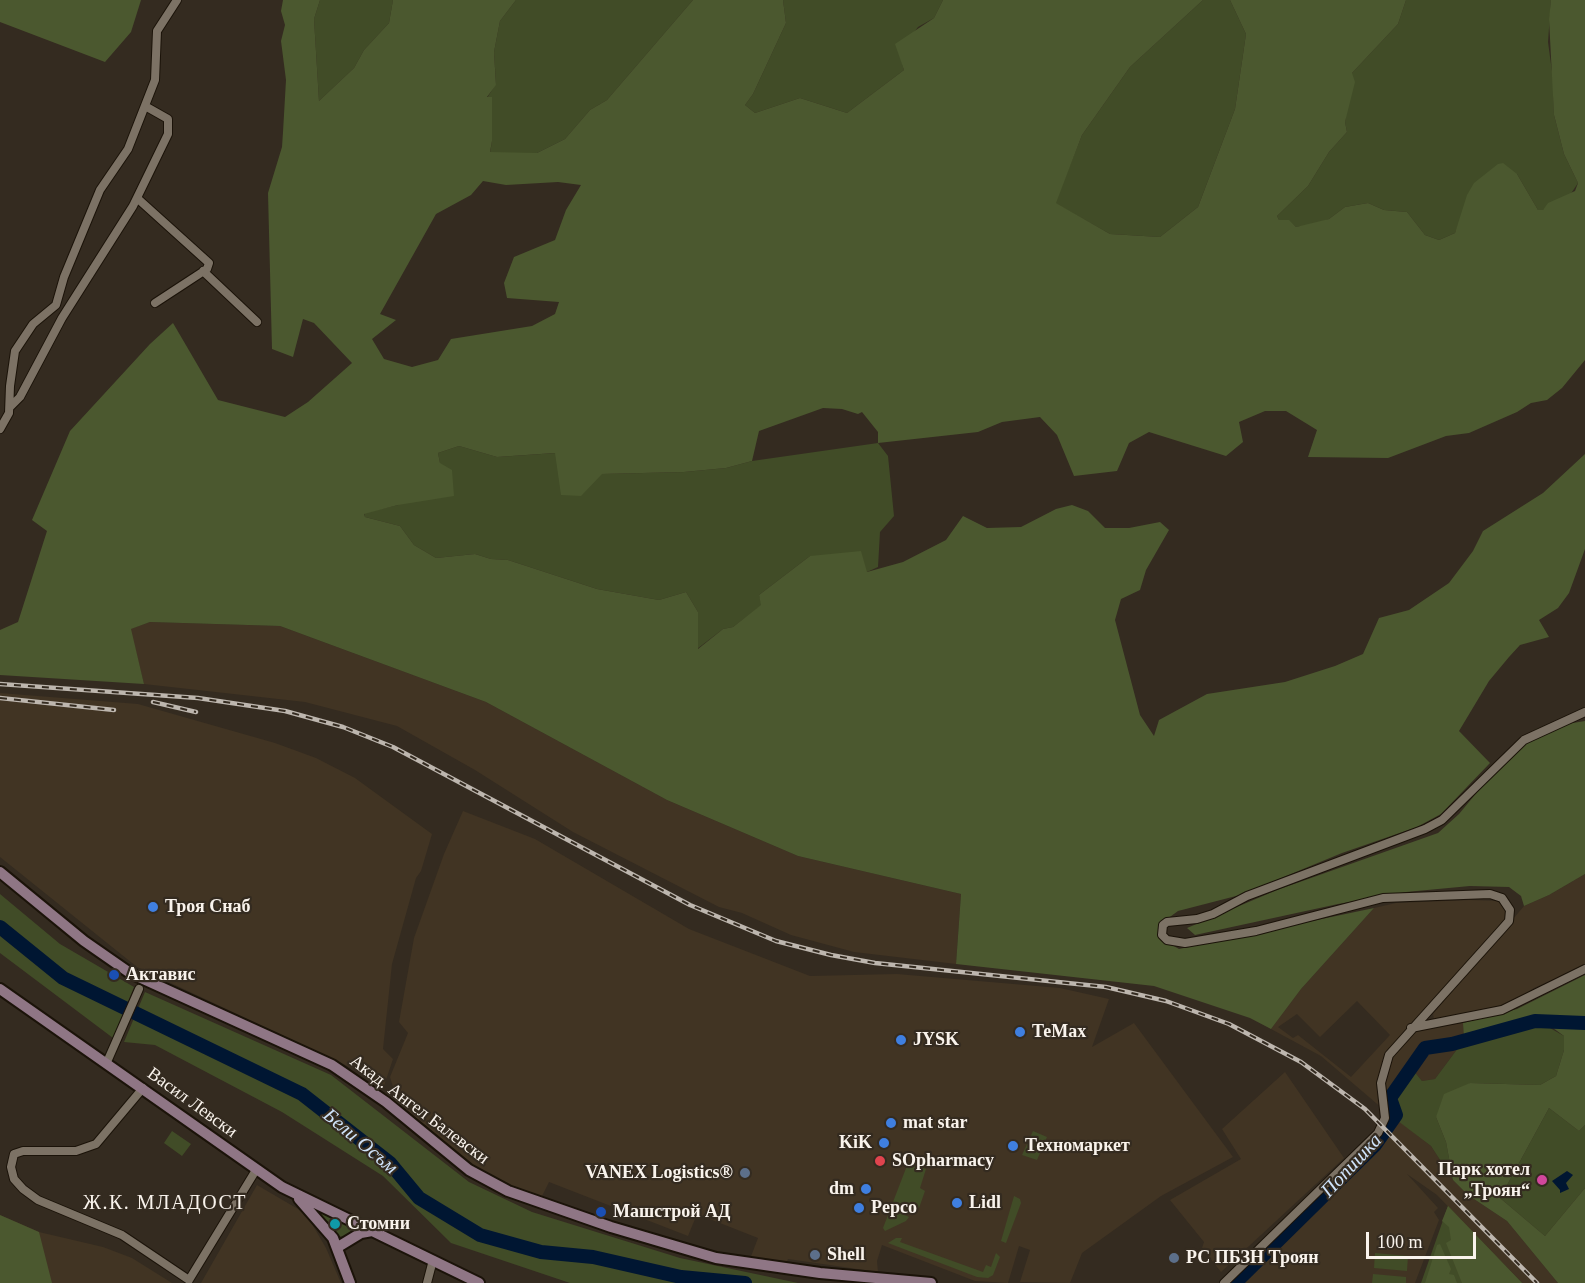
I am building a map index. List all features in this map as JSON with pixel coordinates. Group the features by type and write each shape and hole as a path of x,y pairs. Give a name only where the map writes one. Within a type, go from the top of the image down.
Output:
{"street":[{"path":"10,407 11,369 15,351 28,330 56,305 64,277 100,190 128,149 157,72 156,31 177,0"},
{"path":"0,429 10,407 20,397 62,318 137,198 170,128 168,119 145,106"},
{"path":"137,198 182,242 207,260 208,267 155,303"},
{"path":"203,271 257,322"},
{"path":"1224,1283 1378,1133 1385,1118 1381,1083 1383,1069 1393,1049 1509,921 1510,910 1502,898 1486,894 1383,898 1256,931 1185,943 1167,940 1162,935 1163,925 1167,922 1213,914 1247,896 1425,829 1442,819 1524,740 1585,712"},
{"name":"Акад. Ангел Балевски","path":"0,872 84,941 130,973 340,1069 386,1102 469,1170 508,1191 611,1227 716,1258 820,1273 931,1283"},
{"path":"1411,1028 1502,1010 1585,969"},
{"name":"Васил Левски","path":"0,989 282,1186 479,1283"},
{"path":"106,1062 119,1040 139,989"},
{"path":"143,1088 96,1144 76,1151 23,1151 14,1154 11,1167 14,1179 22,1189 38,1200 122,1236 189,1280 256,1170"},
{"path":"282,1186 314,1214 338,1247 350,1283"},
{"path":"338,1247 361,1233 372,1231"},
{"path":"427,1283 433,1260"}],"shaded area":[{"path":"150,622 280,626 486,702 667,800 798,856 961,894 956,964 854,952 791,935 742,913 719,907 573,832 475,770 397,726 305,702 144,684 130,629"},
{"path":"0,693 138,704 275,743 316,758 355,778 432,834 421,871 416,878 392,964 383,1049 393,1059 384,1086 354,1069 137,967 0,857"},
{"path":"463,811 535,839 689,929 810,976 897,974 1060,988 1109,999 1092,1047 1134,1023 1233,1157 1161,1196 1082,1253 1070,1283 1020,1282 1030,1250 1019,1246 1008,1283 975,1281 882,1245 877,1261 878,1272 788,1259 786,1264 750,1259 758,1238 697,1214 688,1236 549,1182 540,1200 478,1170 417,1121 397,1100 390,1077 408,1033 399,1022 414,938 444,854"},
{"path":"1585,874 1585,965 1534,988 1512,1003 1434,1020 1433,1014 1524,906 1549,895"},
{"path":"1501,901 1508,910 1503,923 1423,1019 1419,1029 1463,1023 1464,1040 1435,1079 1422,1081 1413,1070 1395,1094 1390,1114 1431,1146 1453,1180 1468,1195 1507,1221 1558,1283 1522,1283 1437,1195 1407,1174 1438,1208 1434,1212 1439,1220 1415,1283 1241,1283 1380,1143 1374,1136 1390,1115 1321,1056 1271,1029 1301,989 1374,908 1396,903","holes":["1357,1001 1390,1035 1351,1077 1298,1035 1293,1038 1278,1027 1297,1014 1320,1037"]},
{"path":"1285,1072 1344,1158 1221,1272 1202,1248 1204,1242 1170,1200 1241,1159 1222,1129"},
{"path":"257,1185 298,1209 309,1219 326,1248 341,1283 201,1283"},
{"path":"0,1215 39,1232 103,1247 132,1258 172,1283 0,1283"}],"green space":[{"path":"0,0 141,0 131,32 105,62 0,22"},
{"path":"283,0 320,0 314,19 319,101 354,68 364,50 389,23 393,0 516,0 500,21 494,52 496,85 487,97 492,97 490,152 537,153 565,139 590,110 607,100 693,0 783,0 786,23 753,94 745,105 755,113 800,98 847,113 904,70 895,44 934,18 943,0 1203,0 1130,67 1082,135 1056,203 1110,234 1160,237 1198,207 1235,109 1246,34 1230,0 1406,0 1398,24 1352,73 1355,82 1345,122 1347,132 1329,152 1308,186 1277,216 1279,220 1289,220 1296,227 1329,219 1345,207 1368,203 1384,210 1407,212 1425,235 1439,240 1455,233 1467,195 1474,183 1498,164 1503,163 1517,174 1538,210 1543,210 1548,203 1575,191 1578,183 1564,154 1554,115 1549,19 1551,0 1585,0 1585,360 1562,388 1547,400 1531,403 1517,412 1469,433 1446,436 1388,458 1308,457 1317,430 1286,411 1265,411 1239,422 1243,442 1226,456 1149,432 1129,443 1117,471 1074,476 1057,435 1040,417 1002,422 978,432 878,443 878,432 862,412 858,414 842,409 823,408 759,431 752,461 726,468 684,472 602,474 581,496 561,495 555,453 497,457 459,446 438,453 440,463 452,470 454,496 398,505 364,514 365,517 400,526 414,545 436,558 475,554 491,559 508,560 597,589 659,600 686,592 698,612 698,649 723,629 733,627 761,605 759,595 810,556 861,551 867,572 903,562 946,540 963,516 987,528 1021,527 1056,509 1072,505 1088,511 1105,528 1129,528 1160,522 1169,530 1146,570 1140,590 1121,599 1115,620 1140,715 1154,736 1159,720 1207,694 1285,682 1335,666 1363,654 1379,618 1409,610 1449,583 1473,551 1483,531 1543,493 1585,454 1585,549 1569,593 1558,608 1539,620 1549,637 1520,645 1489,681 1459,731 1490,763 1441,814 1417,827 1342,853 1240,895 1178,911 1159,925 1160,938 1179,949 1374,908 1301,989 1271,1029 1250,1018 1154,986 956,964 961,894 798,856 667,800 486,702 280,626 150,622 131,629 144,684 0,675 0,630 18,622 47,531 32,520 70,431 150,344 173,323 218,400 285,417 308,402 352,363 314,323 303,319 293,357 272,349 268,193 282,147 286,80 281,41 285,25 281,11","holes":["483,181 506,185 558,182 581,185 566,210 555,240 514,257 504,283 507,298 559,302 555,314 532,326 451,339 438,360 412,367 384,359 372,339 396,320 380,314 436,214 471,195"]},
{"path":"320,0 393,0 389,23 364,50 354,68 319,101 314,19"},
{"path":"516,0 693,0 607,100 590,110 565,139 537,153 490,153 492,97 487,98 496,84 494,52 500,21"},
{"path":"783,0 943,0 934,18 918,27 899,52 904,70 847,113 800,98 755,113 745,105 753,94 786,23"},
{"path":"1203,0 1230,0 1246,34 1235,109 1198,207 1160,237 1110,234 1055,203 1082,135 1130,67"},
{"path":"1406,0 1551,0 1548,42 1553,79 1554,115 1564,154 1578,183 1570,195 1543,210 1538,210 1517,174 1459,223 1455,233 1439,240 1425,235 1407,212 1384,210 1368,203 1345,207 1329,219 1316,224 1296,227 1289,221 1279,220 1277,216 1308,186 1329,152 1347,132 1345,122 1352,73 1398,24"},
{"path":"878,443 888,456 894,516 880,532 878,567 867,572 810,556 759,595 762,605 733,627 723,629 697,649 698,612 686,592 659,600 597,589 508,560 491,559 475,554 436,558 414,545 400,526 365,517 364,513 398,505 440,463 438,453 459,446 497,457 556,453 559,468 602,474 684,472 726,468 752,461"},
{"path":"1585,721 1585,874 1549,895 1524,906 1521,896 1509,887 1470,886 1406,892 1338,904 1195,935 1187,928 1277,890 1438,833 1459,814 1508,755 1536,729"},
{"path":"0,894 60,944 134,987 113,1038 0,953"},
{"path":"1585,975 1585,1125 1579,1131 1549,1108 1500,1198 1545,1236 1585,1188 1585,1283 1558,1283 1507,1221 1468,1195 1453,1180 1446,1142 1436,1117 1444,1094 1470,1083 1540,1085 1556,1076 1564,1050 1564,1036 1553,1028 1543,1024 1464,1040 1463,1023 1517,1009"},
{"path":"145,992 331,1075 469,1182 532,1212 680,1258 798,1283 570,1283 451,1243 383,1176 282,1112 155,1045 124,1042"},
{"path":"1543,1024 1564,1036 1564,1050 1556,1076 1540,1085 1470,1083 1436,1117 1446,1142 1453,1180 1431,1146 1390,1115 1395,1094 1413,1070 1422,1081 1435,1079 1464,1040"},
{"path":"1549,1108 1579,1131 1585,1125 1585,1188 1545,1236 1500,1198"},
{"path":"172,1131 191,1144 182,1156 164,1143"},
{"path":"1033,1131 1047,1137 1037,1160 1022,1155"},
{"path":"1374,1136 1380,1143 1241,1283 1228,1283"},
{"path":"908,1163 926,1169 920,1188 925,1191 919,1208 907,1204 903,1214 909,1217 906,1221 885,1231 883,1228"},
{"path":"1014,1196 1020,1199 1021,1203 1006,1243 1001,1241"},
{"path":"1448,1206 1522,1283 1421,1283"},
{"path":"1448,1206 1522,1283 1462,1283 1446,1243 1451,1240 1449,1227 1442,1221"},
{"path":"321,1211 352,1227 356,1232 344,1237 339,1236 319,1213"},
{"path":"0,1215 39,1232 52,1283 0,1283"},
{"path":"896,1238 902,1238 900,1242 983,1272 986,1265 991,1267 996,1253 1000,1257 993,1275 988,1278 977,1277 888,1243"},
{"path":"1440,1244 1451,1269 1449,1274 1454,1275 1457,1283 1425,1283 1437,1245"},
{"path":"1375,1253 1408,1256 1407,1271 1374,1268"},
{"path":"1373,1274 1406,1277 1406,1283 1372,1283"}],"water":[{"path":"1567,1171 1573,1175 1566,1183 1569,1189 1560,1193 1552,1181"}],"waterway":[{"name":"Бели Осъм","path":"0,927 63,978 302,1094 390,1163 419,1198 480,1235 541,1252 593,1257 681,1277 745,1283"},
{"name":"Попишка","path":"1235,1283 1375,1145 1396,1115 1390,1098 1425,1048 1452,1044 1535,1021 1585,1023"}],"railway":[{"path":"0,684 198,698 285,711 343,727 393,747 690,905 776,941 875,963 1106,987 1166,1001 1229,1024 1301,1062 1365,1109 1537,1283"},
{"path":"0,698 114,710"},
{"path":"153,702 196,712"}],"place":[{"name":"Троя Снаб","path":"153,907"},
{"name":"Актавис","path":"114,975"},
{"name":"ТеМах","path":"1020,1032"},
{"name":"JYSK","path":"901,1040"},
{"name":"mat star","path":"891,1123"},
{"name":"KiK","path":"884,1143"},
{"name":"Техномаркет","path":"1013,1146"},
{"name":"SOpharmacy","path":"880,1161"},
{"name":"VANEX Logistics®","path":"745,1173"},
{"name":"Парк хотел „Троян“","path":"1542,1180"},
{"name":"dm","path":"866,1189"},
{"name":"Lidl","path":"957,1203"},
{"name":"Pepco","path":"859,1208"},
{"name":"Машстрой АД","path":"601,1212"},
{"name":"Стомни","path":"335,1224"},
{"name":"Shell","path":"815,1255"},
{"name":"РС ПБЗН Троян","path":"1174,1258"}],"district":[{"name":"Ж.К. МЛАДОСТ","path":"165,1204"}]}
